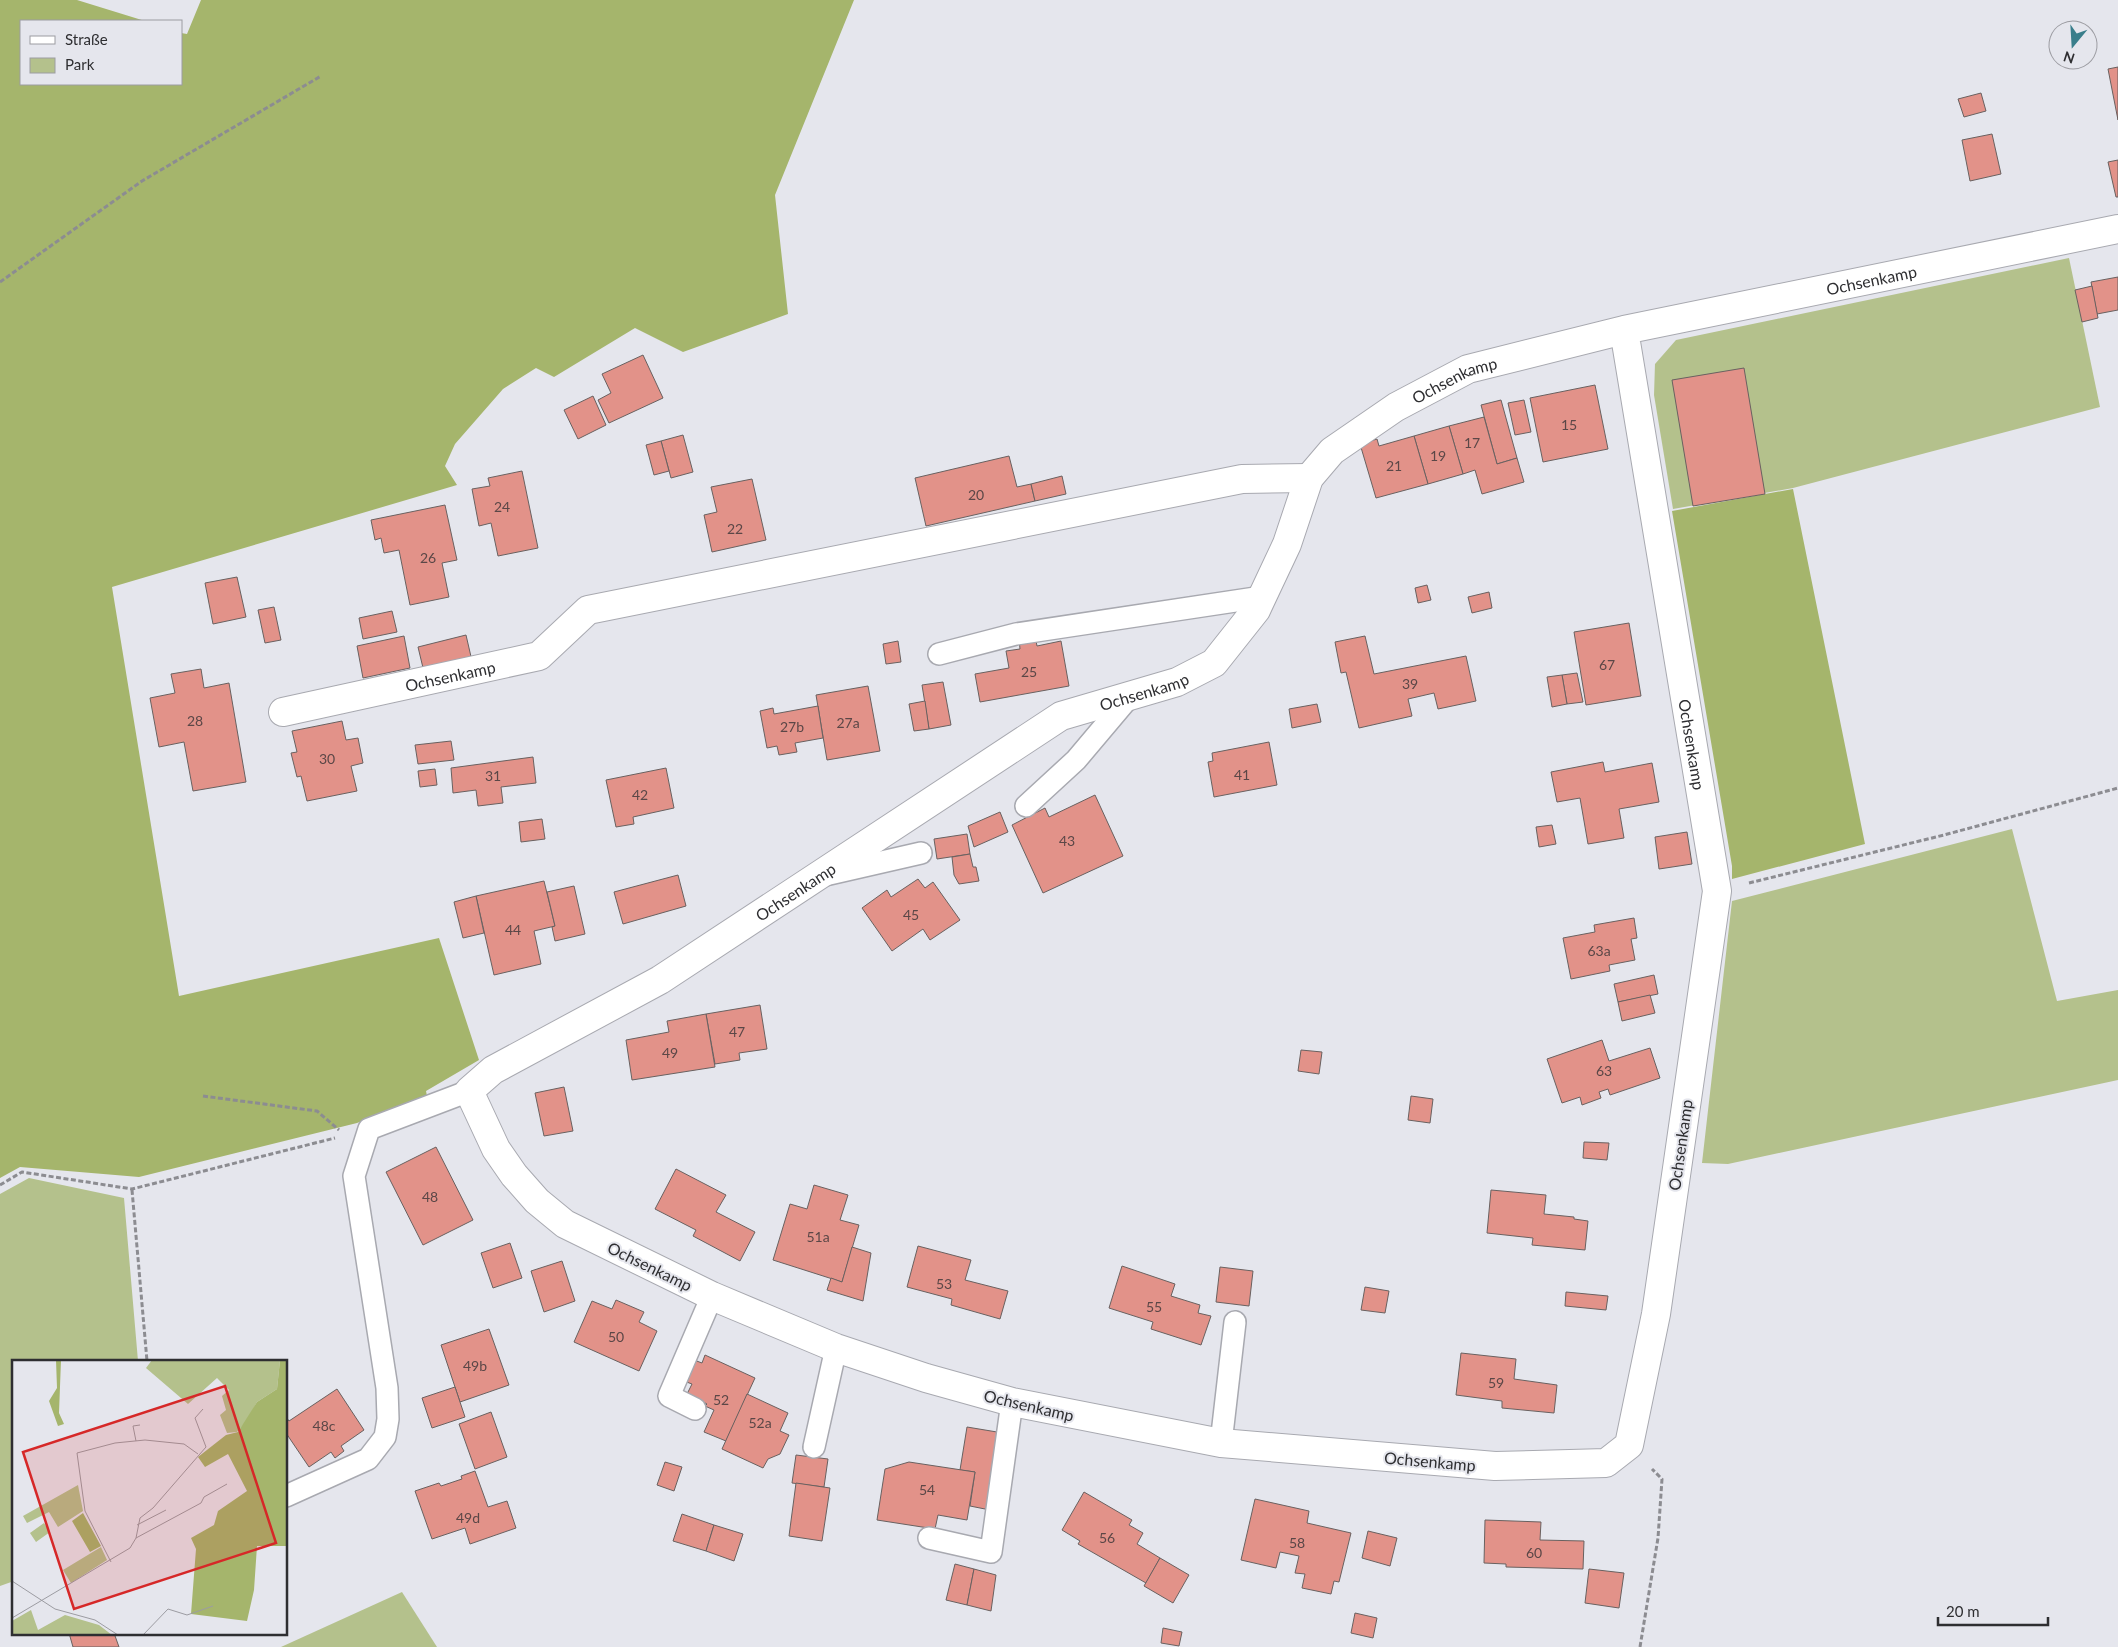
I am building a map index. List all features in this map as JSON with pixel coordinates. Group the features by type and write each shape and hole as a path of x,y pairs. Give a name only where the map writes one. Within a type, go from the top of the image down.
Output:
{"street":[{"name":"Ochsenkamp","path":"1624,330 1717,892 1656,1314 1629,1445 1606,1463 1495,1466 1221,1443 1012,1402 926,1378 836,1348 712,1296 565,1224 536,1201 496,1149 469,1091 493,1070 660,980 1061,716 1177,682 1214,663 1256,610 1287,544 1310,478 1332,451 1396,407 1468,369 1624,330 2118,229"},
{"name":"Ochsenkamp","path":"283,712 539,656 588,610 1242,479 1310,478"}],"lane":[{"path":"939,654 1016,634 1262,597"},
{"path":"1026,806 1076,760 1130,696"},
{"path":"820,876 921,853"},
{"path":"288,1495 368,1459 385,1437 388,1419 387,1388 354,1176 369,1129 469,1091"},
{"path":"694,1409 669,1396 712,1296"},
{"path":"1221,1443 1235,1322"},
{"path":"814,1447 836,1348"},
{"path":"928,1538 991,1552 1012,1402"}],"path":[{"path":"0,282 142,181 321,76"},
{"path":"1717,892 1944,835 2118,788"},
{"path":"0,1185 22,1172 132,1189 345,1136 317,1111 203,1096"},
{"path":"132,1189 147,1360"},
{"path":"1629,1445 1662,1479 1658,1538 1640,1647"}],"green space":[{"path":"0,0 77,0 142,20 20,20 20,85 182,85 182,33 187,34 201,0 854,0 775,195 788,314 683,352 635,328 554,377 536,368 503,389 455,444 445,466 457,485 112,587 179,996 439,938 479,1060 426,1091 427,1096 357,1123 139,1177 20,1167 0,1178"},
{"path":"2069,258 2100,407 1793,488 1673,509 1654,395 1655,364 1676,340"},
{"path":"1793,489 1865,844 1732,879 1732,866 1672,511"},
{"path":"2012,829 2057,1001 2118,990 2118,1080 1728,1164 1702,1163 1732,901"},
{"path":"29,1178 124,1198 138,1360 12,1360 12,1582 0,1586 0,1194"},
{"path":"402,1592 437,1647 281,1647"}],"building":[{"path":"2118,67 2118,120 2108,69"},
{"path":"1981,93 1986,111 1964,117 1958,99"},
{"path":"1992,134 2001,174 1970,181 1962,140"},
{"path":"2118,160 2118,197 2116,197 2108,162"},
{"path":"2118,277 2118,310 2097,314 2091,282"},
{"path":"2092,286 2098,318 2082,322 2075,290"},
{"path":"643,355 663,398 609,423 598,400 611,393 602,374"},
{"path":"1744,368 1765,494 1693,506 1672,380"},
{"path":"1595,385 1608,449 1543,462 1530,398"},
{"path":"593,396 606,425 578,439 564,410"},
{"path":"1501,400 1517,458 1497,464 1481,405"},
{"path":"1524,400 1531,432 1515,435 1508,403"},
{"path":"1484,417 1497,464 1517,458 1524,482 1482,494 1475,470 1463,474 1449,426"},
{"path":"1449,426 1463,474 1428,484 1414,436"},
{"path":"683,435 693,472 671,478 661,441"},
{"path":"1414,436 1428,484 1376,498 1360,444 1377,439 1379,446"},
{"path":"661,441 669,471 654,475 646,445"},
{"path":"1009,456 1017,487 1031,484 1035,501 926,526 915,478"},
{"path":"522,471 538,548 498,556 491,523 479,526 472,489 490,486 488,478"},
{"path":"1062,476 1066,494 1035,501 1031,484"},
{"path":"752,479 766,540 712,552 704,515 717,512 711,487"},
{"path":"445,505 457,560 442,563 449,597 410,605 399,550 384,553 381,538 375,540 371,520"},
{"path":"237,577 246,617 213,624 205,583"},
{"path":"1427,585 1431,600 1418,603 1415,588"},
{"path":"1489,592 1492,608 1472,613 1468,597"},
{"path":"274,607 281,640 265,643 258,610"},
{"path":"392,611 397,632 363,639 359,618"},
{"path":"1629,623 1641,696 1586,705 1574,632"},
{"path":"466,635 472,661 424,672 418,647"},
{"path":"404,636 410,668 363,678 357,646"},
{"path":"1035,636 1037,646 1061,641 1069,686 980,702 975,674 1009,668 1006,651 1020,649 1019,638"},
{"path":"1365,636 1374,674 1466,656 1476,701 1438,709 1434,693 1408,699 1412,716 1359,728 1346,672 1341,673 1335,642"},
{"path":"898,641 901,662 886,664 883,644"},
{"path":"201,669 204,688 229,683 246,782 193,791 184,742 159,747 150,698 175,693 171,674"},
{"path":"1577,673 1583,702 1567,704 1562,675"},
{"path":"1562,675 1567,704 1552,707 1547,677"},
{"path":"943,682 951,725 929,729 922,685"},
{"path":"868,686 880,751 827,760 816,695"},
{"path":"925,701 929,729 914,731 909,704"},
{"path":"1317,704 1321,722 1292,728 1289,709"},
{"path":"818,706 823,738 795,743 797,752 779,755 777,746 767,748 760,711 773,708 774,714"},
{"path":"342,721 346,740 358,738 363,763 351,766 357,791 307,801 301,776 297,777 291,753 297,752 292,731"},
{"path":"451,741 454,760 418,764 415,745"},
{"path":"1269,742 1277,785 1214,797 1208,762 1213,761 1212,753"},
{"path":"533,757 536,783 501,787 503,803 478,806 476,790 453,793 451,768"},
{"path":"1603,762 1605,772 1652,763 1659,802 1619,809 1624,838 1588,844 1580,798 1557,802 1551,772"},
{"path":"666,768 674,808 633,817 634,824 616,827 606,780"},
{"path":"435,769 437,785 420,787 418,771"},
{"path":"1095,795 1123,856 1043,893 1012,825 1045,808 1049,817"},
{"path":"1000,812 1008,832 974,847 968,826"},
{"path":"542,819 545,839 521,842 519,822"},
{"path":"1552,825 1556,844 1539,847 1536,827"},
{"path":"1687,832 1692,864 1659,869 1655,837"},
{"path":"967,834 970,854 937,859 934,839"},
{"path":"970,854 973,867 976,867 979,881 959,884 954,875 952,857"},
{"path":"678,875 686,906 623,924 614,892"},
{"path":"918,879 925,888 933,882 960,920 930,940 923,929 892,951 862,908 887,890 891,897"},
{"path":"544,881 555,926 534,931 541,964 494,975 476,896"},
{"path":"574,886 585,934 555,941 552,927 555,926 547,892"},
{"path":"476,896 484,933 463,938 454,902"},
{"path":"1634,918 1637,938 1631,939 1635,960 1609,965 1610,971 1571,979 1563,938 1595,932 1594,925"},
{"path":"1654,975 1658,994 1618,1002 1614,984"},
{"path":"1650,995 1655,1013 1622,1021 1618,1002"},
{"path":"760,1005 767,1049 739,1053 740,1060 715,1064 706,1014"},
{"path":"706,1014 715,1067 632,1080 626,1040 669,1032 667,1021"},
{"path":"1602,1040 1609,1061 1650,1048 1660,1078 1610,1095 1608,1089 1599,1092 1601,1098 1582,1105 1580,1097 1562,1103 1547,1059"},
{"path":"1301,1050 1322,1052 1319,1074 1298,1071"},
{"path":"564,1087 573,1131 544,1136 535,1093"},
{"path":"1411,1096 1433,1099 1430,1123 1408,1120"},
{"path":"1584,1142 1609,1143 1607,1160 1583,1158"},
{"path":"436,1147 473,1220 423,1245 386,1172"},
{"path":"676,1169 726,1195 716,1212 755,1232 740,1261 693,1236 696,1230 655,1209"},
{"path":"814,1185 848,1195 840,1220 859,1225 842,1282 773,1260 790,1204 807,1209"},
{"path":"1491,1190 1546,1195 1544,1214 1574,1217 1574,1219 1588,1221 1585,1250 1532,1245 1533,1238 1487,1233"},
{"path":"510,1243 522,1278 493,1288 481,1253"},
{"path":"918,1246 971,1260 965,1280 1008,1291 1000,1319 951,1305 952,1299 907,1287"},
{"path":"852,1247 871,1253 863,1301 827,1290 831,1278 842,1282"},
{"path":"562,1261 575,1301 544,1312 531,1271"},
{"path":"1122,1266 1175,1284 1171,1296 1200,1305 1198,1313 1211,1316 1201,1345 1151,1329 1153,1322 1109,1308"},
{"path":"1220,1267 1253,1271 1249,1306 1216,1302"},
{"path":"1365,1287 1389,1291 1385,1313 1361,1310"},
{"path":"1566,1292 1608,1296 1606,1310 1565,1306"},
{"path":"616,1300 644,1312 639,1322 657,1331 639,1371 574,1342 592,1301 612,1309"},
{"path":"489,1329 509,1385 460,1402 441,1345"},
{"path":"1461,1353 1516,1359 1514,1379 1557,1385 1554,1413 1502,1408 1502,1401 1456,1395"},
{"path":"705,1355 755,1378 726,1441 704,1432 714,1410 705,1406 707,1404 687,1394 692,1384 684,1381 694,1360 702,1363"},
{"path":"455,1387 465,1417 432,1428 422,1398"},
{"path":"337,1389 364,1430 341,1446 344,1451 335,1458 331,1452 309,1467 288,1436 288,1420 289,1421"},
{"path":"747,1394 788,1413 780,1431 789,1435 780,1454 768,1459 763,1468 722,1449"},
{"path":"491,1412 507,1457 475,1469 459,1424"},
{"path":"967,1427 1003,1433 990,1510 970,1506 975,1472 960,1470"},
{"path":"796,1455 828,1459 824,1487 792,1483"},
{"path":"665,1462 682,1467 674,1491 657,1485"},
{"path":"909,1462 975,1472 967,1520 938,1515 935,1529 877,1520 885,1469"},
{"path":"475,1471 488,1507 507,1501 516,1528 470,1544 465,1528 432,1539 415,1491 439,1483 441,1486 462,1479 461,1476"},
{"path":"796,1483 830,1488 822,1541 789,1536"},
{"path":"1084,1492 1132,1520 1129,1525 1143,1533 1137,1544 1160,1558 1146,1583 1078,1544 1080,1541 1062,1530"},
{"path":"1255,1499 1309,1511 1307,1523 1351,1533 1339,1582 1334,1581 1331,1594 1302,1588 1305,1574 1295,1573 1299,1556 1280,1552 1276,1568 1241,1560"},
{"path":"682,1514 714,1525 706,1551 673,1541"},
{"path":"1485,1520 1541,1522 1540,1540 1584,1541 1583,1569 1506,1567 1506,1564 1484,1563"},
{"path":"714,1525 743,1534 734,1561 706,1551"},
{"path":"1368,1531 1397,1538 1390,1566 1362,1558"},
{"path":"1160,1558 1189,1575 1173,1603 1144,1586"},
{"path":"955,1564 974,1569 967,1605 946,1600"},
{"path":"974,1569 996,1575 991,1611 967,1605"},
{"path":"1589,1569 1624,1573 1619,1608 1585,1603"},
{"path":"1355,1613 1377,1618 1373,1638 1351,1633"},
{"path":"1163,1628 1182,1632 1179,1646 1161,1643"},
{"path":"69,1634 114,1634 119,1647 73,1647"}]}
